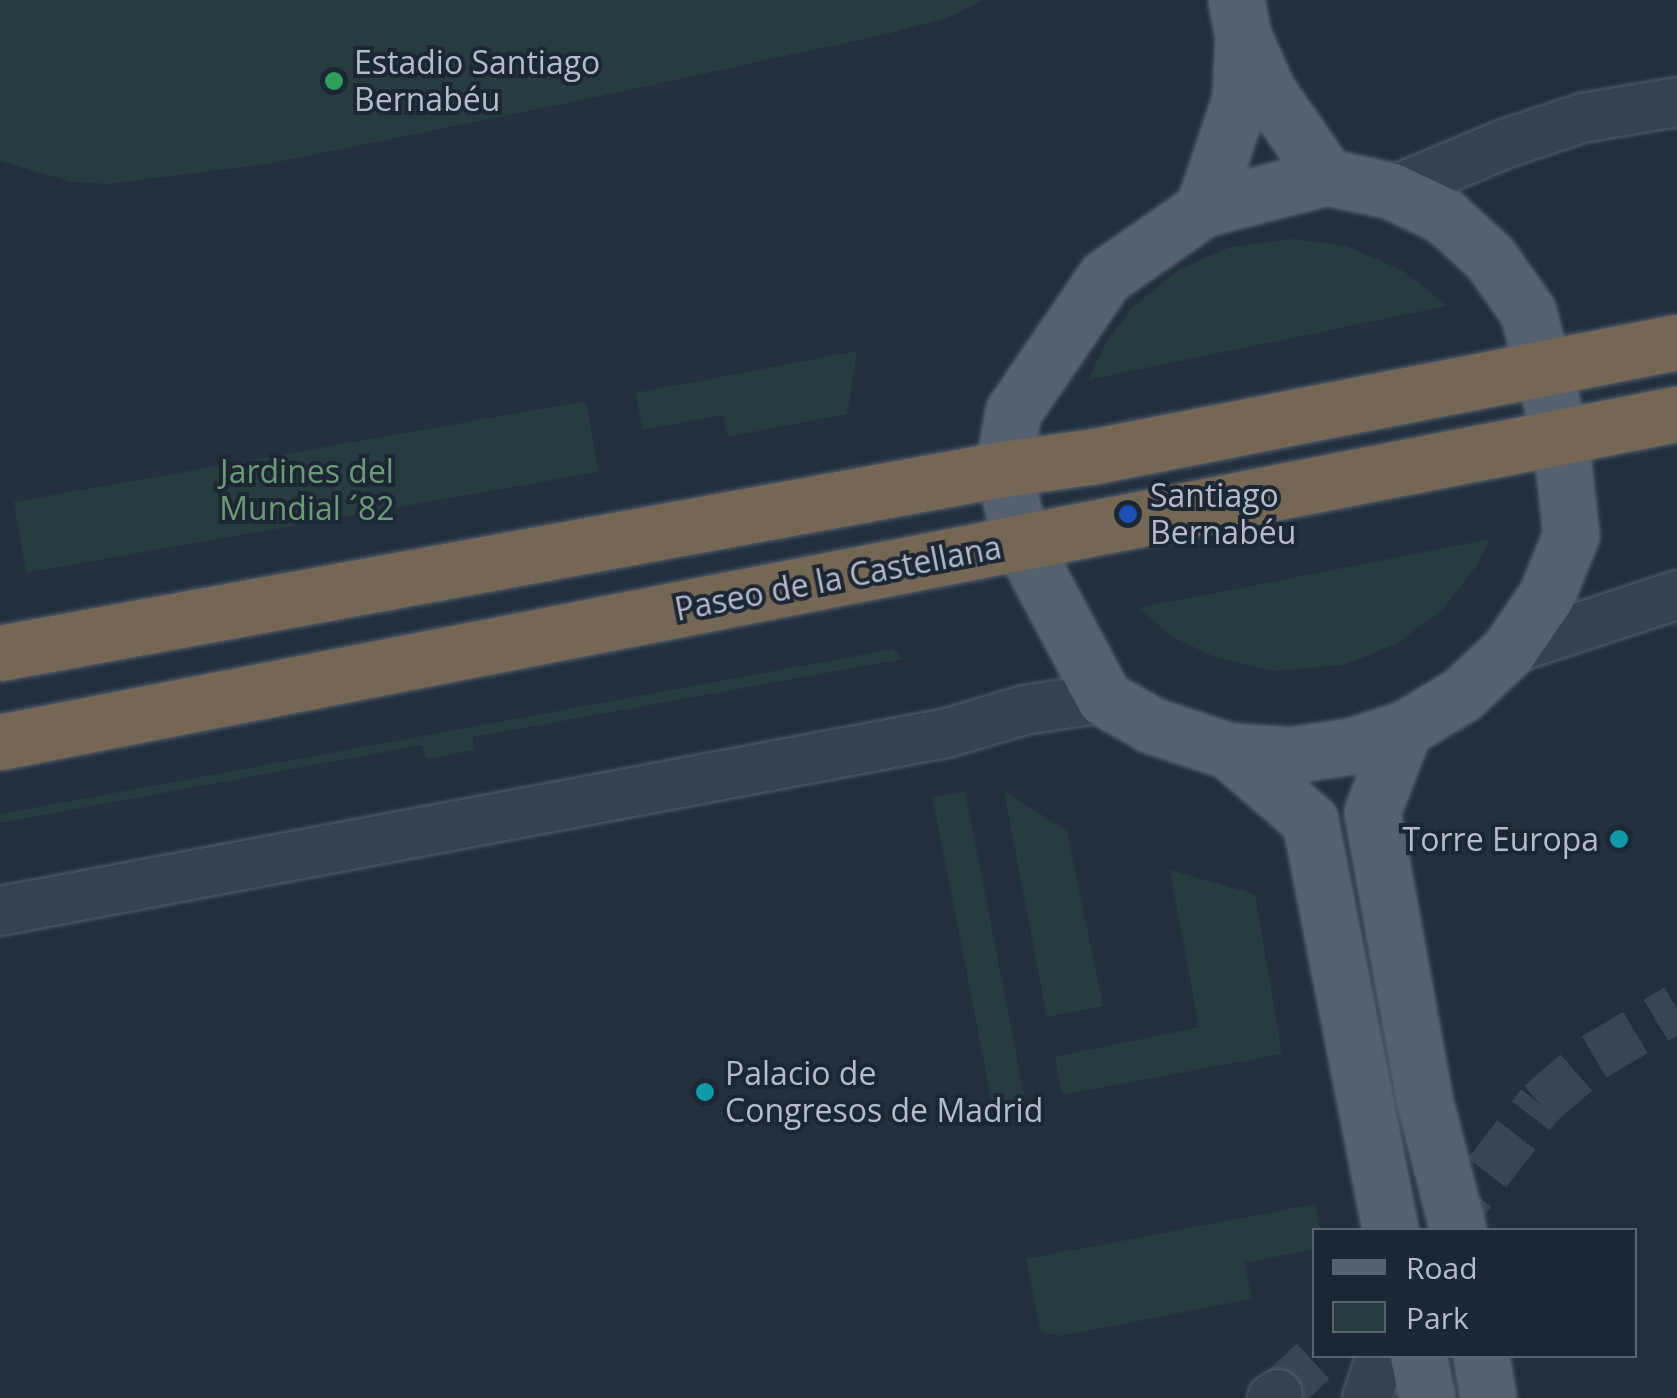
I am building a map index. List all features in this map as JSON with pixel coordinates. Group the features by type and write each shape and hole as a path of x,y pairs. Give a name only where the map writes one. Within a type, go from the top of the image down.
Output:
{"highway":[{"path":"0,653 1003,469 1096,456 1677,342"},
{"name":"Paseo de la Castellana","path":"0,742 1677,414"}],"main road":[{"path":"1239,18 1268,92 1327,177"},
{"path":"1203,209 1240,99 1239,18"},
{"path":"1327,177 1392,191 1444,216 1490,258 1528,312 1560,436 1572,535 1546,596 1509,650 1461,695 1404,729 1352,746 1291,755 1228,751 1151,726 1104,698 1020,542 1003,469 1013,412 1105,277 1203,209 1327,177"},
{"path":"1404,729 1372,812 1424,1099 1457,1228"},
{"path":"1228,751 1310,821 1390,1228"},
{"path":"1418,1358 1428,1398"},
{"path":"1481,1358 1488,1398"}],"street":[{"path":"1392,191 1507,143 1582,118 1677,102"},
{"path":"1509,650 1677,594"},
{"path":"0,911 946,733 1024,710 1104,698"},
{"path":"1370,1142 1372,1228"},
{"path":"1367,1398 1380,1358"}],"green space":[{"name":"Estadio Santiago Bernabéu","path":"0,0 982,0 950,17 887,34 578,101 267,164 108,184 72,182 0,161"},
{"path":"1293,239 1347,246 1405,272 1447,306 1088,380 1106,342 1132,308 1178,270 1230,247"},
{"path":"857,351 847,414 728,437 723,415 642,430 636,393"},
{"name":"Jardines del Mundial ´82","path":"586,401 599,472 26,573 14,502"},
{"path":"1490,539 1477,565 1442,610 1398,643 1344,665 1273,671 1214,657 1173,637 1138,608"},
{"path":"893,649 903,659 473,737 474,750 426,759 422,745 0,823 0,814"},
{"path":"965,791 1025,1102 993,1108 933,797"},
{"path":"1004,791 1067,831 1103,1006 1047,1017"},
{"path":"1170,870 1255,894 1282,1054 1062,1095 1055,1057 1199,1027"},
{"path":"1315,1204 1320,1228 1312,1228 1312,1249 1245,1263 1252,1299 1060,1336 1041,1332 1026,1259"}],"tunnel":[{"path":"1445,1228 1540,1104 1594,1057 1677,1008"},
{"path":"1278,1394 1317,1358"}],"place":[{"name":"Estadio Santiago Bernabéu","path":"334,81"},
{"name":"Santiago Bernabéu","path":"1128,514"},
{"name":"Torre Europa","path":"1619,839"},
{"name":"Palacio de Congresos de Madrid","path":"705,1092"}]}
